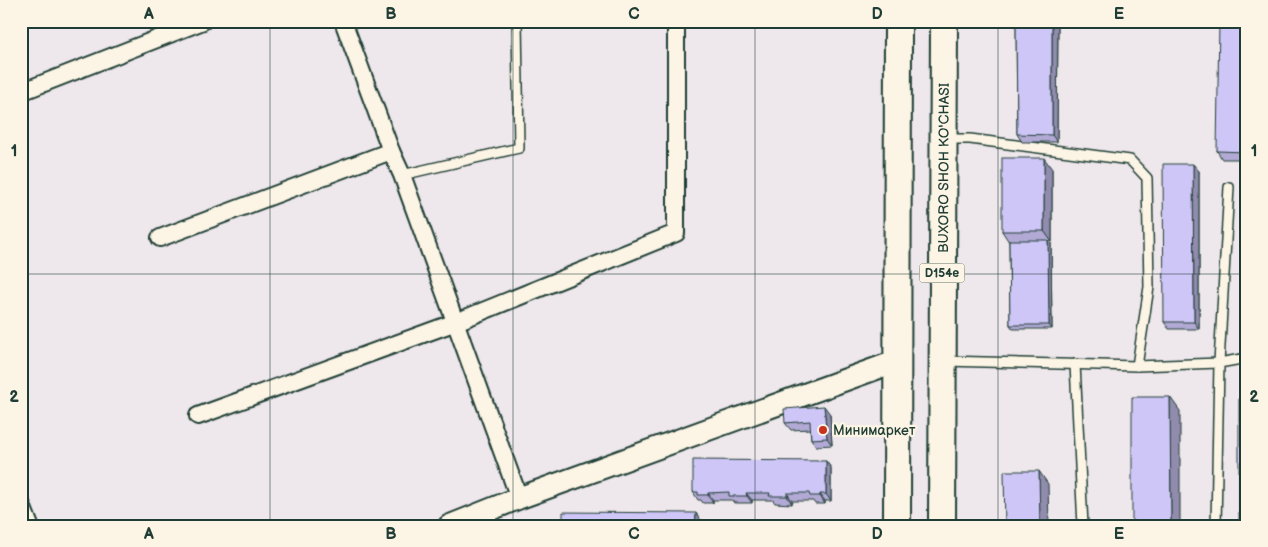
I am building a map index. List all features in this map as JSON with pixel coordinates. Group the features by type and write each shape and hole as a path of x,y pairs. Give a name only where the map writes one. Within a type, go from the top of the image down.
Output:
{"main road":[{"path":"897,526 898,21"},
{"name":"BUXORO SHOH KO'CHASI","path":"942,526 941,361 944,21"}],"street":[{"path":"21,92 204,21"},
{"path":"343,21 391,151 402,175 519,498"},
{"path":"198,416 456,322 676,233 676,21"},
{"path":"160,238 391,151"},
{"path":"449,526 519,498 897,361"},
{"path":"21,503 30,526"}],"lane":[{"path":"402,175 519,148 517,21"},
{"path":"944,139 970,139 1130,160 1147,178 1149,287 1137,366"},
{"path":"1216,526 1219,363 1230,188"},
{"path":"941,361 1137,366 1219,363 1247,358"},
{"path":"1076,364 1083,526"}],"building":[{"path":"1016,21 1052,21 1052,135 1017,134"},
{"path":"1219,21 1247,21 1247,152 1217,151"},
{"path":"1002,158 1044,158 1044,231 1002,231"},
{"path":"1163,164 1193,164 1194,322 1164,322"},
{"path":"1244,173 1247,173 1247,208 1244,208"},
{"path":"1009,240 1048,240 1049,325 1010,325"},
{"path":"1132,397 1170,397 1171,526 1132,526"},
{"path":"1239,398 1247,398 1247,526 1239,526"},
{"path":"824,406 827,438 811,439 810,421 785,423 784,409"},
{"path":"693,460 826,461 826,494 810,496 809,493 787,493 787,496 769,496 770,493 746,493 747,496 729,496 729,492 698,495 698,492 693,492"},
{"path":"1004,471 1039,471 1040,526 1005,526"},
{"path":"563,512 696,513 695,526 563,526"}],"place":[{"name":"Минимаркет","path":"823,430"}]}
